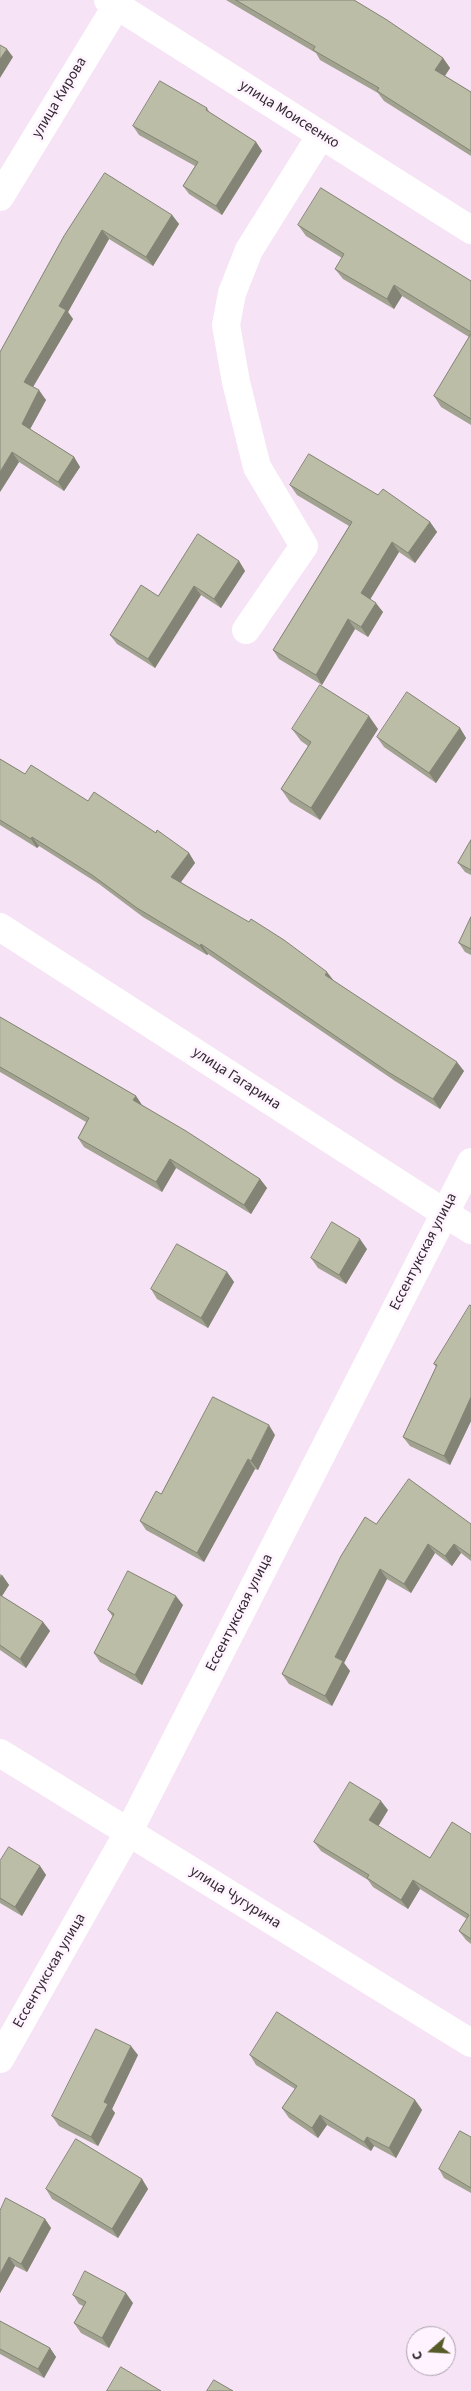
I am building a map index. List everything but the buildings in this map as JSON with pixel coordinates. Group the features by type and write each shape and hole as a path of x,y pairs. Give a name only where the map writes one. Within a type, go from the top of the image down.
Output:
{"street":[{"name":"улица Моисеенко","path":"115,2 471,230"},
{"name":"улица Кирова","path":"0,197 115,2"},
{"path":"246,630 304,546 257,467 236,382 226,325 232,293 249,250 321,135"},
{"name":"улица Гагарина","path":"0,927 471,1230"},
{"name":"Ессентукская улица","path":"0,2059 128,1833 471,1162"},
{"name":"улица Чугурина","path":"0,1753 471,2043"}]}
